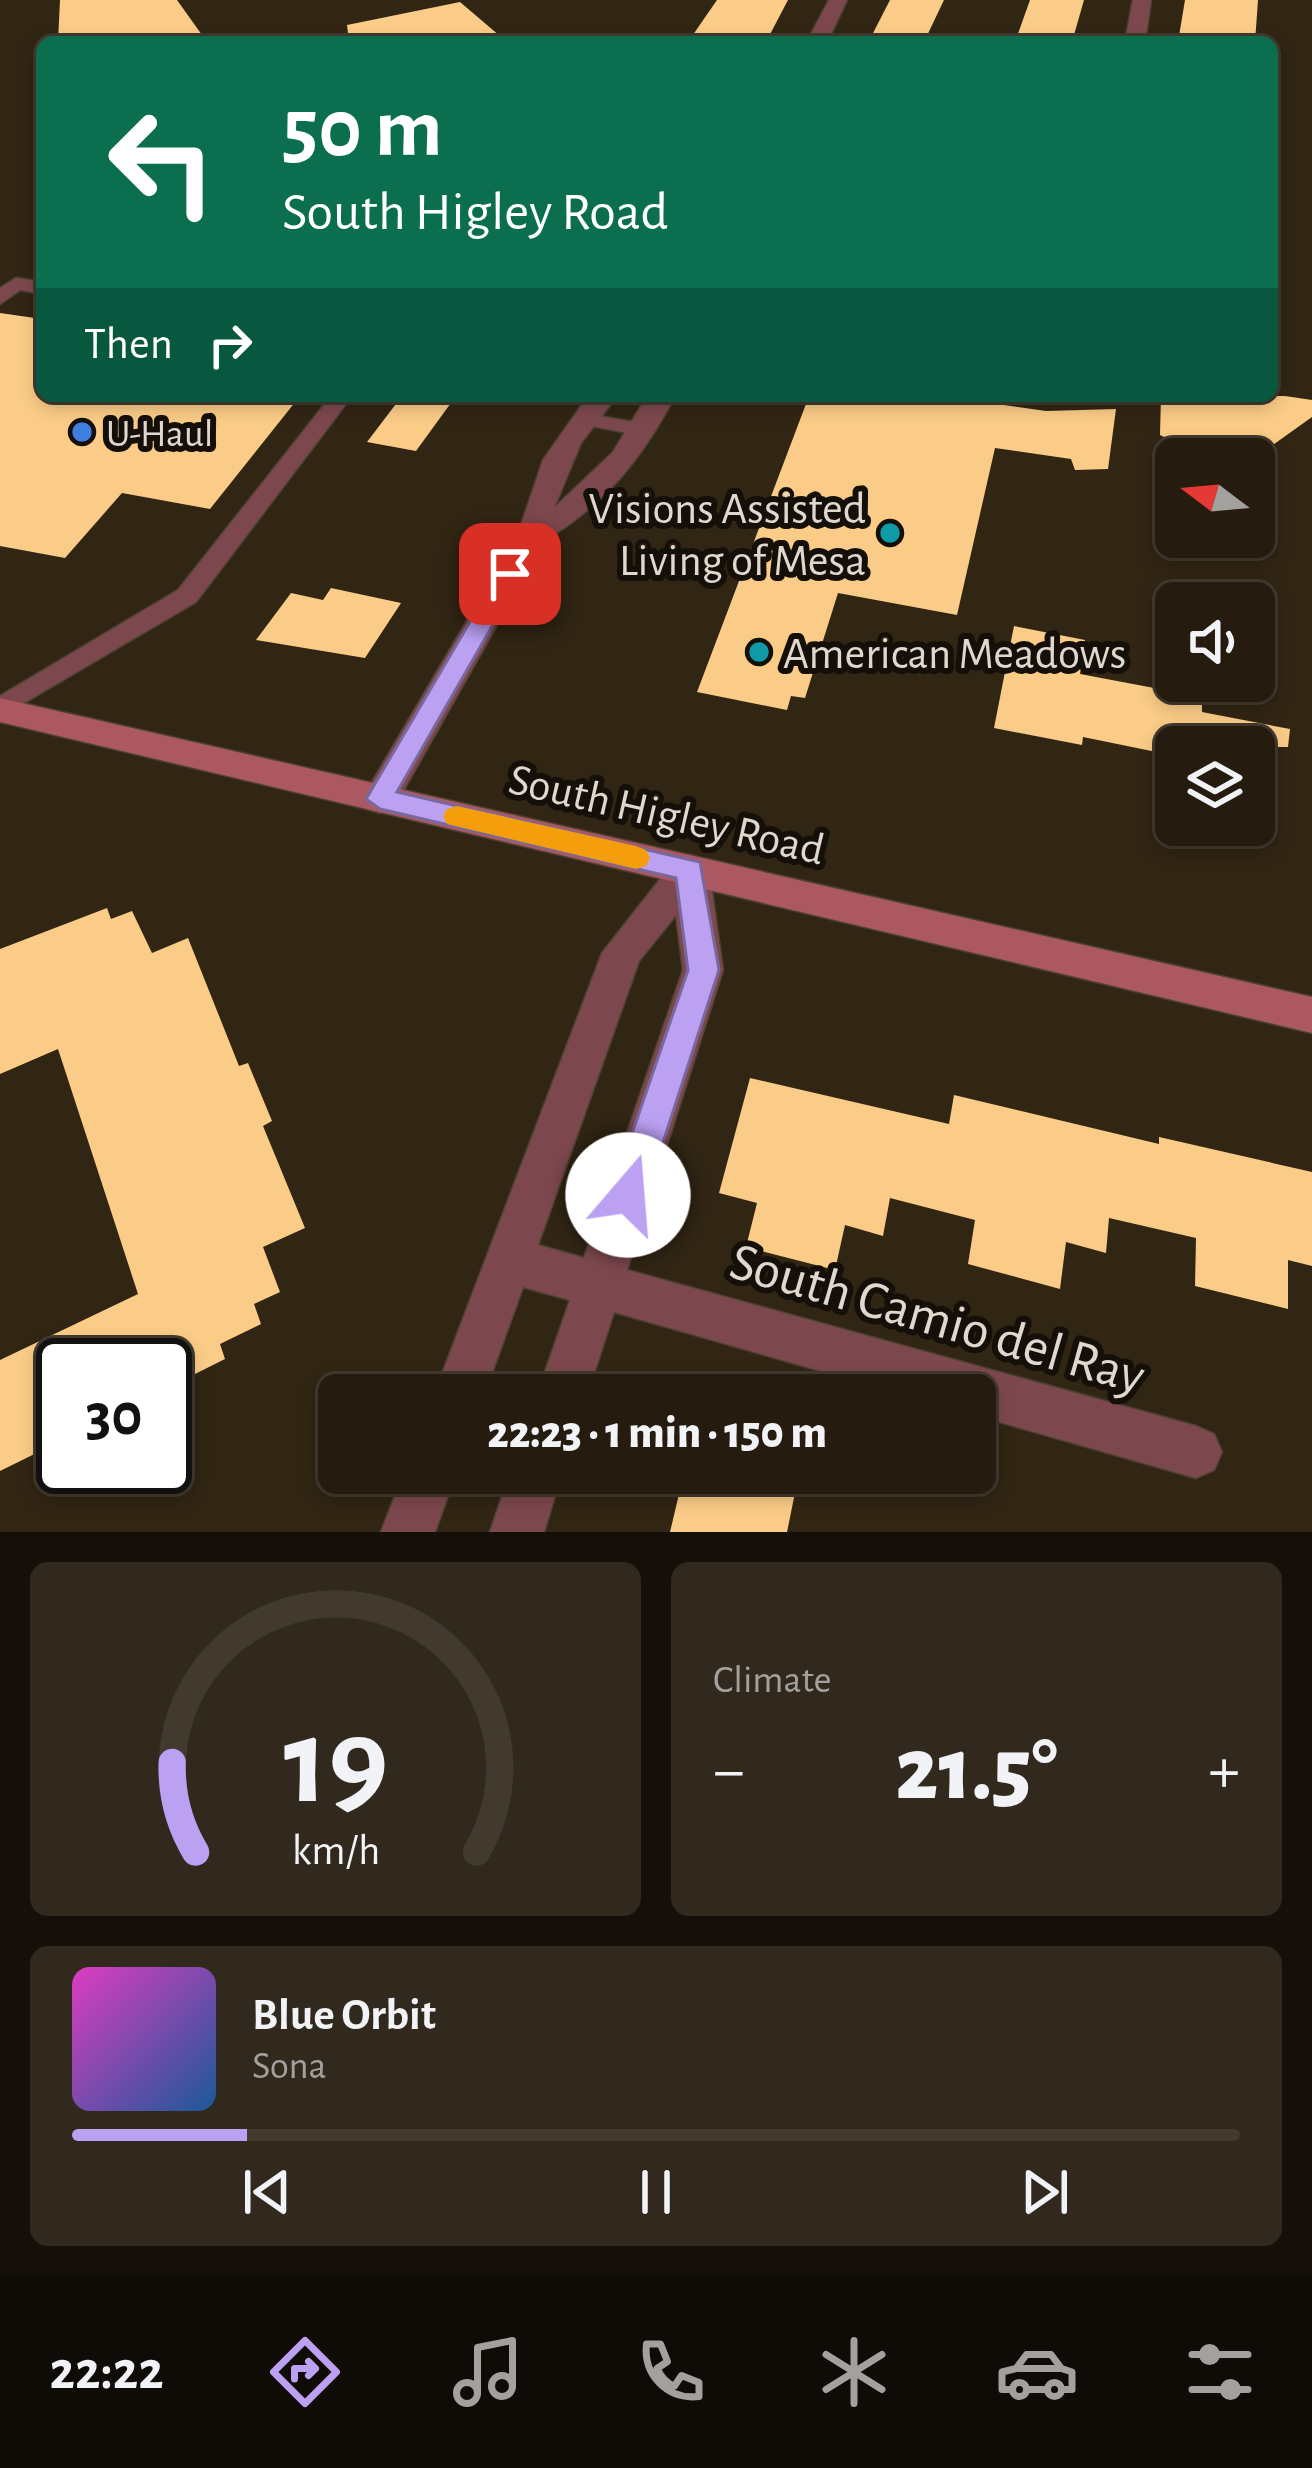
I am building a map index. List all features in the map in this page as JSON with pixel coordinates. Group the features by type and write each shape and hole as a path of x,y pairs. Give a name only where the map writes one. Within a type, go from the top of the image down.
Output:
{"main road":[{"name":"South Higley Road","path":"0,709 1312,1015"}],"street":[{"path":"820,36 838,0"},
{"path":"1136,36 1142,0"},
{"path":"380,799 533,534 538,500 583,419 598,402"},
{"path":"533,534 574,513 644,430 658,402"},
{"path":"466,1374 622,953 690,870"},
{"path":"569,1374 703,970 690,870"},
{"name":"South Camio del Ray","path":"508,1260 1196,1452"},
{"path":"408,1532 422,1494"},
{"path":"517,1532 529,1494"}],"lane":[{"path":"0,298 16,284 36,288"},
{"path":"0,709 187,596 337,402"},
{"path":"583,419 644,430"}],"building":[{"path":"60,0 177,0 203,36 58,36"},
{"path":"717,0 788,0 769,36 692,36"},
{"path":"890,0 944,0 927,36 872,36"},
{"path":"1030,0 1084,0 1074,36 1017,36"},
{"path":"1185,0 1258,0 1255,36 1179,36"},
{"path":"460,2 500,36 348,36 347,25"},
{"path":"0,313 36,318 36,402 295,402 210,509 122,493 65,558 0,546"},
{"path":"1278,396 1312,400 1312,417 1275,443 1275,438 1160,435 1161,402 1278,402"},
{"path":"397,402 452,402 416,451 367,442"},
{"path":"807,402 982,402 1046,411 1116,409 1108,469 1075,470 1071,459 995,448 957,615 838,593 805,698 791,696 787,710 697,692"},
{"path":"331,588 401,603 365,658 256,640 291,593 323,600"},
{"path":"1014,626 1085,640 1080,674 1155,688 1155,702 1202,702 1202,712 1274,726 1155,726 1155,752 1083,737 1082,745 994,728"},
{"path":"1275,726 1290,729 1288,747 1275,747"},
{"path":"107,908 111,919 132,911 152,953 188,938 239,1066 248,1063 272,1121 263,1126 305,1228 263,1247 280,1292 254,1304 261,1324 220,1344 225,1359 192,1376 192,1338 46,1338 138,1294 58,1049 0,1074 0,949"},
{"path":"750,1078 949,1124 954,1095 1159,1144 1159,1137 1312,1172 1312,1266 1288,1260 1288,1309 1195,1286 1196,1238 1109,1218 1106,1253 1066,1242 1060,1289 968,1264 975,1220 890,1198 883,1236 845,1225 835,1270 746,1247 757,1203 719,1193"},
{"path":"36,1343 36,1453 0,1471 0,1360"},
{"path":"679,1494 795,1494 787,1532 670,1532"}],"slow traffic":[{"path":"457,816 636,858"}],"place":[{"name":"U-Haul","path":"82,432"},
{"name":"Visions Assisted Living of Mesa","path":"890,533"},
{"name":"American Meadows","path":"759,652"}],"route":[{"path":"510,574 380,799 690,870 703,970 628,1195"}]}
